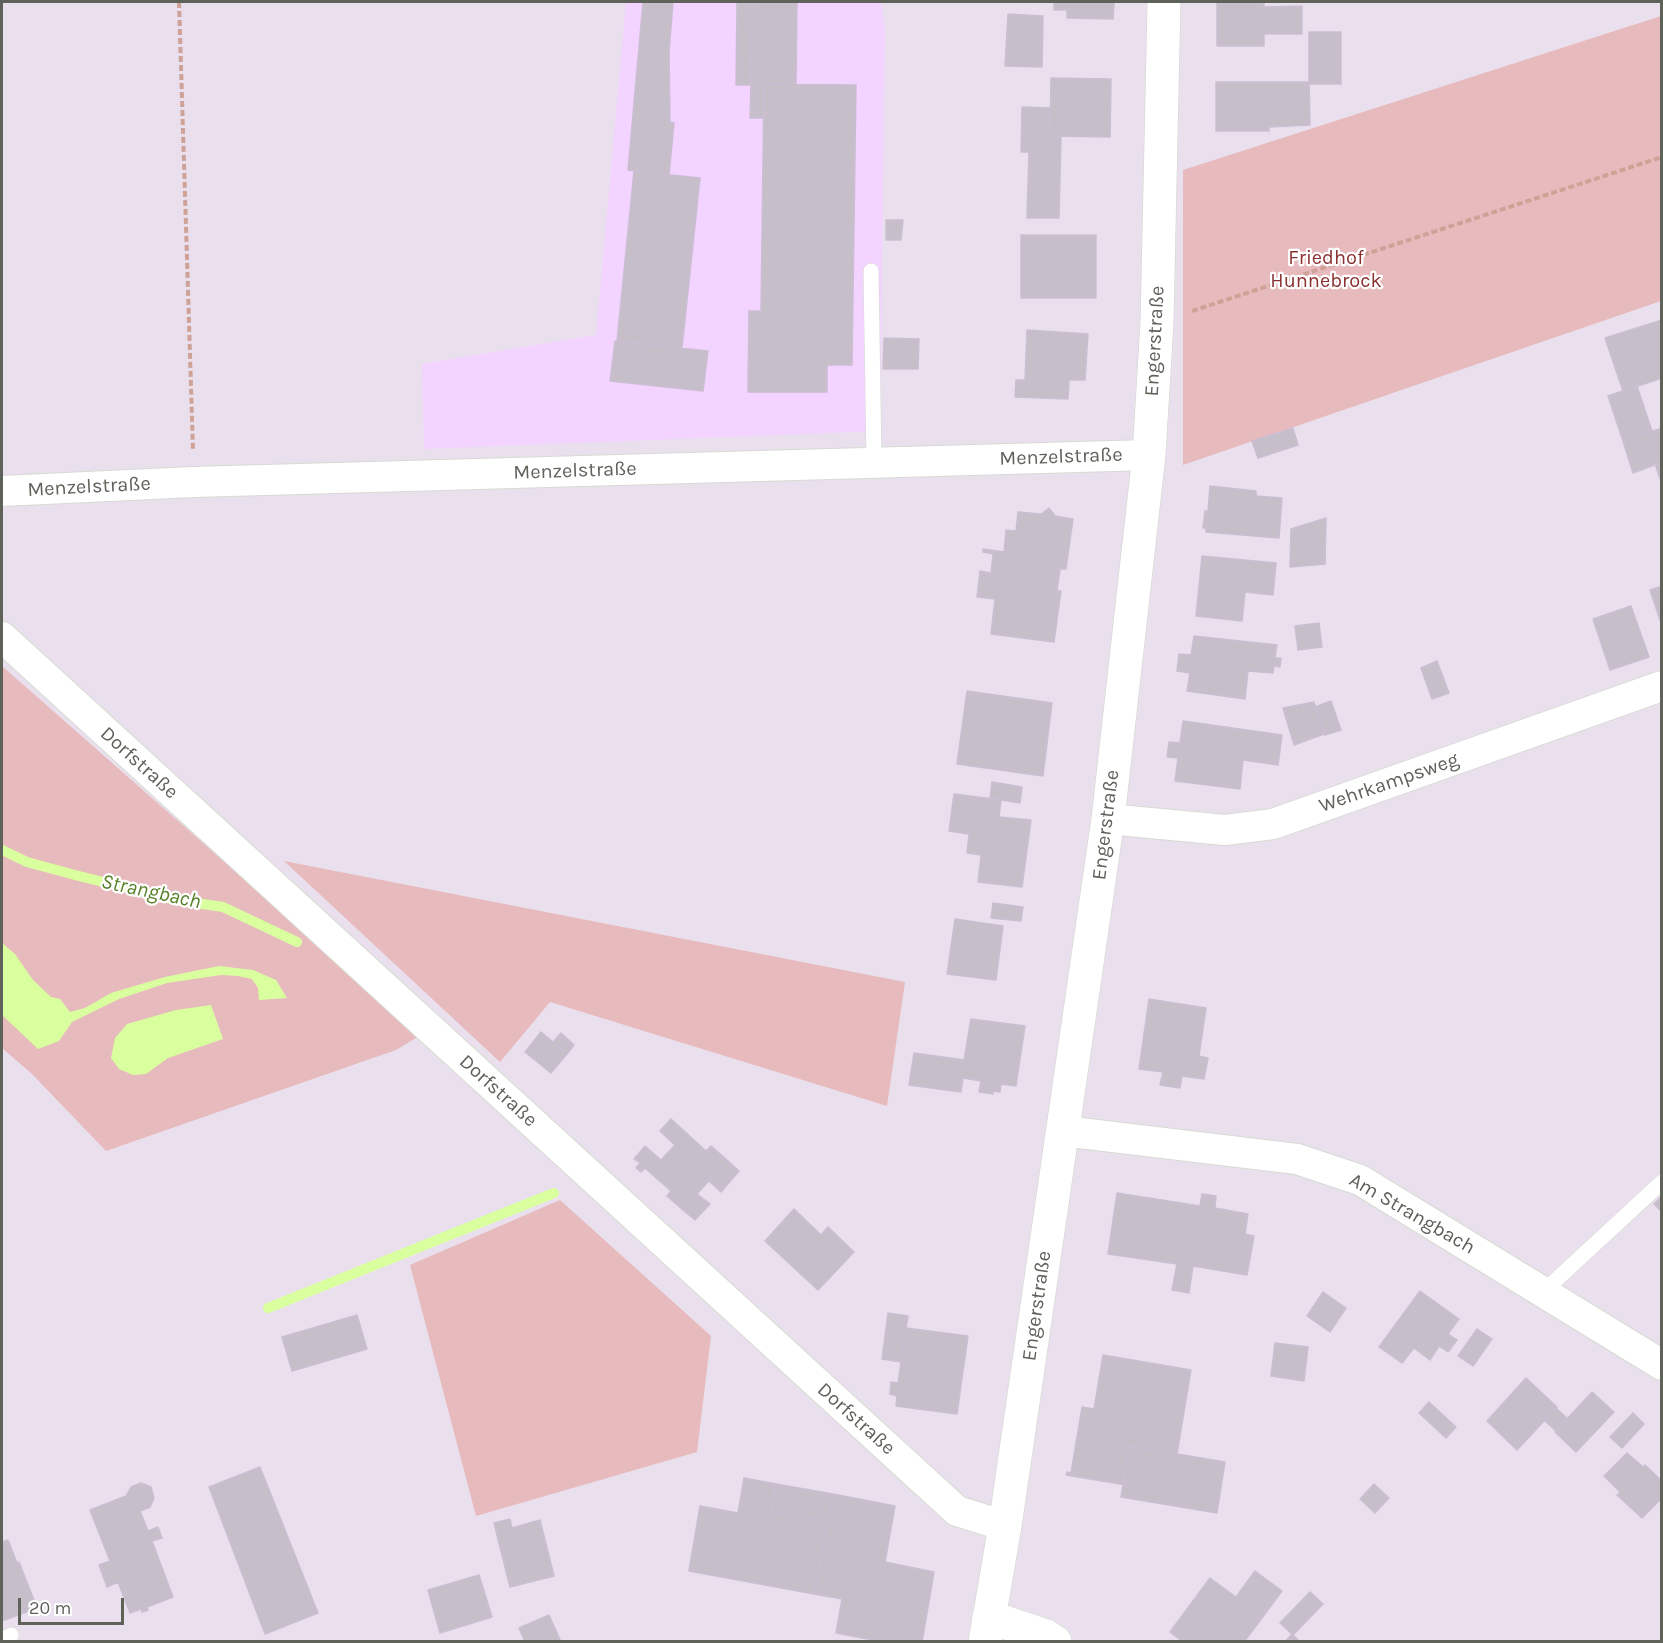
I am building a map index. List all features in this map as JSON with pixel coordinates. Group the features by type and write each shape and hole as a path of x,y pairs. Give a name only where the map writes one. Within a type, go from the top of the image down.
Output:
{"main road":[{"name":"Engerstraße","path":"987,1629 1005,1526 1108,819 1149,454 1156,322 1164,2"},
{"path":"987,1629 1046,1636 1055,1641"}],"street":[{"name":"Menzelstraße","path":"2,491 194,482 1149,454"},
{"name":"Dorfstraße","path":"2,637 957,1512 1005,1526"},
{"name":"Wehrkampsweg","path":"1108,819 1225,830 1273,824 1662,686"},
{"name":"Am Strangbach","path":"1063,1131 1297,1160 1360,1180 1662,1365"}],"lane":[{"path":"871,272 874,462"},
{"path":"1543,1292 1662,1182"}],"path":[{"path":"179,2 194,482"},
{"path":"1156,322 1662,157"}],"shaded area":[{"path":"626,2 881,2 885,30 880,431 424,449 422,364 596,335"},
{"path":"2,943 15,954 33,980 51,997 60,999 70,1012 85,1008 111,993 165,977 219,966 253,970 276,980 287,998 259,1000 258,988 252,979 238,976 221,975 167,983 119,999 72,1022 59,1041 38,1049 2,1015"},
{"path":"211,1005 223,1039 168,1058 146,1074 133,1075 119,1069 111,1058 115,1038 127,1024 176,1010"}],"green space":[{"name":"Friedhof Hunnebrock","path":"1661,16 1661,301 1183,465 1183,170"},
{"path":"2,666 421,1035 396,1050 106,1151 32,1074 2,1048"},
{"path":"284,861 905,982 887,1106 550,1002 500,1062"},
{"path":"560,1200 711,1336 697,1452 476,1516 410,1265"}],"building":[{"path":"643,2 673,2 669,52 670,122 674,123 669,175 628,170"},
{"path":"737,2 752,2 751,85 736,85"},
{"path":"752,2 797,2 796,84 751,85"},
{"path":"1054,2 1114,2 1113,19 1067,18 1067,10 1054,10"},
{"path":"1217,2 1264,2 1264,7 1302,6 1302,34 1264,34 1264,46 1217,46"},
{"path":"1008,14 1043,16 1042,67 1005,66"},
{"path":"1309,32 1341,32 1341,64 1309,64"},
{"path":"1309,64 1341,64 1341,84 1309,84"},
{"path":"1051,78 1111,79 1110,137 1050,136"},
{"path":"1216,82 1309,82 1310,125 1269,127 1269,131 1216,131"},
{"path":"764,84 856,85 852,365 827,365 827,392 748,392 749,311 761,311"},
{"path":"751,85 764,85 764,118 750,118"},
{"path":"1022,107 1050,108 1050,136 1061,136 1059,218 1027,218 1029,152 1021,152"},
{"path":"634,171 700,178 682,348 617,341"},
{"path":"886,220 903,220 901,240 886,240"},
{"path":"1021,235 1096,235 1096,298 1021,298"},
{"path":"1662,320 1662,378 1623,391 1605,338"},
{"path":"1027,330 1088,334 1085,380 1069,380 1068,399 1015,397 1016,380 1025,380"},
{"path":"884,338 919,339 918,369 883,369"},
{"path":"615,341 708,351 703,391 610,381"},
{"path":"1637,386 1652,431 1623,441 1608,396"},
{"path":"1293,428 1298,445 1258,458 1252,441"},
{"path":"1662,428 1662,462 1633,473 1623,441"},
{"path":"1662,462 1662,484 1655,464"},
{"path":"1210,486 1256,491 1256,496 1282,498 1279,538 1206,532 1206,528 1203,528 1205,511 1208,511"},
{"path":"1049,508 1055,516 1073,519 1066,569 1060,569 1057,591 1061,591 1054,642 991,634 995,599 977,597 980,571 991,573 993,554 983,552 983,549 1004,552 1006,530 1016,531 1018,512 1041,514"},
{"path":"1326,518 1325,564 1290,567 1291,529"},
{"path":"1202,556 1276,563 1273,595 1245,592 1242,621 1196,616"},
{"path":"1662,586 1662,619 1660,620 1650,590"},
{"path":"1631,606 1649,657 1610,670 1593,619"},
{"path":"1319,623 1322,647 1298,650 1295,626"},
{"path":"1194,636 1277,645 1275,658 1281,658 1280,667 1274,666 1273,673 1248,671 1245,699 1187,691 1190,673 1177,671 1179,654 1191,655"},
{"path":"1437,661 1449,693 1432,699 1421,668"},
{"path":"967,691 1052,703 1043,776 957,764"},
{"path":"1331,701 1341,730 1325,735 1315,707"},
{"path":"1314,702 1324,734 1294,745 1283,708"},
{"path":"1183,721 1282,735 1278,765 1243,760 1240,789 1175,781 1178,758 1167,757 1169,742 1180,743"},
{"path":"992,782 1022,787 1020,803 990,798"},
{"path":"954,794 1001,800 999,817 1031,820 1022,887 978,882 981,855 967,853 969,834 949,831"},
{"path":"993,903 1023,907 1021,921 991,918"},
{"path":"955,919 1003,926 996,980 947,974"},
{"path":"1149,999 1206,1008 1199,1056 1208,1058 1204,1079 1182,1076 1180,1088 1160,1085 1163,1072 1139,1069"},
{"path":"971,1019 1025,1026 1016,1086 1001,1084 1000,1092 993,1091 993,1094 979,1092 981,1081 963,1078 961,1092 909,1085 914,1053 964,1060"},
{"path":"541,1032 567,1054 551,1073 525,1052"},
{"path":"561,1033 574,1045 567,1054 553,1042"},
{"path":"671,1119 706,1151 711,1146 727,1160 683,1210 667,1196 671,1191 645,1168 641,1172 636,1168 640,1163 634,1159 645,1146 661,1160 675,1145 660,1131"},
{"path":"727,1160 739,1171 721,1192 709,1181"},
{"path":"1117,1193 1200,1206 1202,1194 1216,1196 1215,1208 1248,1214 1245,1234 1254,1236 1247,1275 1193,1266 1189,1293 1172,1290 1177,1264 1108,1254"},
{"path":"697,1194 710,1204 695,1220 683,1210"},
{"path":"1662,1196 1662,1212 1654,1204"},
{"path":"794,1209 821,1235 828,1227 854,1252 818,1290 765,1241"},
{"path":"1420,1291 1459,1319 1448,1334 1457,1340 1448,1352 1439,1346 1430,1360 1414,1348 1402,1363 1379,1347"},
{"path":"1323,1292 1346,1308 1330,1332 1307,1316"},
{"path":"888,1313 908,1316 901,1362 882,1359"},
{"path":"357,1315 367,1349 292,1371 282,1337"},
{"path":"906,1328 968,1336 957,1414 896,1406 897,1396 890,1394 891,1382 898,1383"},
{"path":"1477,1329 1492,1339 1473,1366 1458,1356"},
{"path":"1275,1343 1308,1347 1304,1381 1271,1376"},
{"path":"1103,1355 1191,1370 1177,1454 1129,1446 1123,1481 1127,1482 1126,1485 1066,1475 1067,1472 1071,1473 1082,1407 1094,1409"},
{"path":"1526,1378 1557,1407 1517,1450 1487,1421"},
{"path":"1592,1392 1614,1412 1576,1452 1555,1432"},
{"path":"1429,1402 1456,1427 1446,1438 1419,1413"},
{"path":"1556,1408 1567,1418 1556,1431 1544,1420"},
{"path":"1633,1413 1644,1424 1622,1448 1610,1437"},
{"path":"1129,1446 1225,1462 1217,1513 1121,1497 1123,1485 1127,1482 1123,1481"},
{"path":"1627,1453 1643,1467 1645,1465 1662,1481 1662,1498 1642,1518 1617,1495 1620,1492 1604,1476"},
{"path":"260,1467 318,1613 265,1634 209,1487"},
{"path":"744,1478 776,1484 771,1511 828,1521 814,1594 689,1571 700,1506 738,1513"},
{"path":"141,1483 151,1487 154,1498 150,1507 140,1511 148,1531 158,1527 162,1538 152,1541 173,1597 147,1607 148,1610 142,1612 141,1609 130,1613 118,1582 107,1587 99,1565 110,1561 90,1510 126,1496 131,1487"},
{"path":"776,1484 833,1494 828,1521 771,1511"},
{"path":"1374,1484 1389,1498 1375,1513 1360,1499"},
{"path":"833,1494 895,1506 885,1562 934,1572 922,1642 884,1642 836,1633 842,1599 814,1594"},
{"path":"510,1519 512,1528 540,1520 554,1576 510,1587 494,1523"},
{"path":"8,1540 37,1608 2,1621 2,1542"},
{"path":"1255,1571 1282,1591 1244,1642 1183,1642 1170,1632 1210,1578 1236,1597"},
{"path":"479,1575 492,1617 440,1633 428,1590"},
{"path":"1310,1592 1323,1604 1293,1635 1280,1623"},
{"path":"549,1615 561,1642 525,1642 519,1628"},
{"path":"1292,1634 1300,1642 1285,1642"}],"waterway":[{"name":"Strangbach","path":"2,850 27,862 75,875 176,900 223,907 297,942"},
{"path":"268,1308 554,1193"}]}
